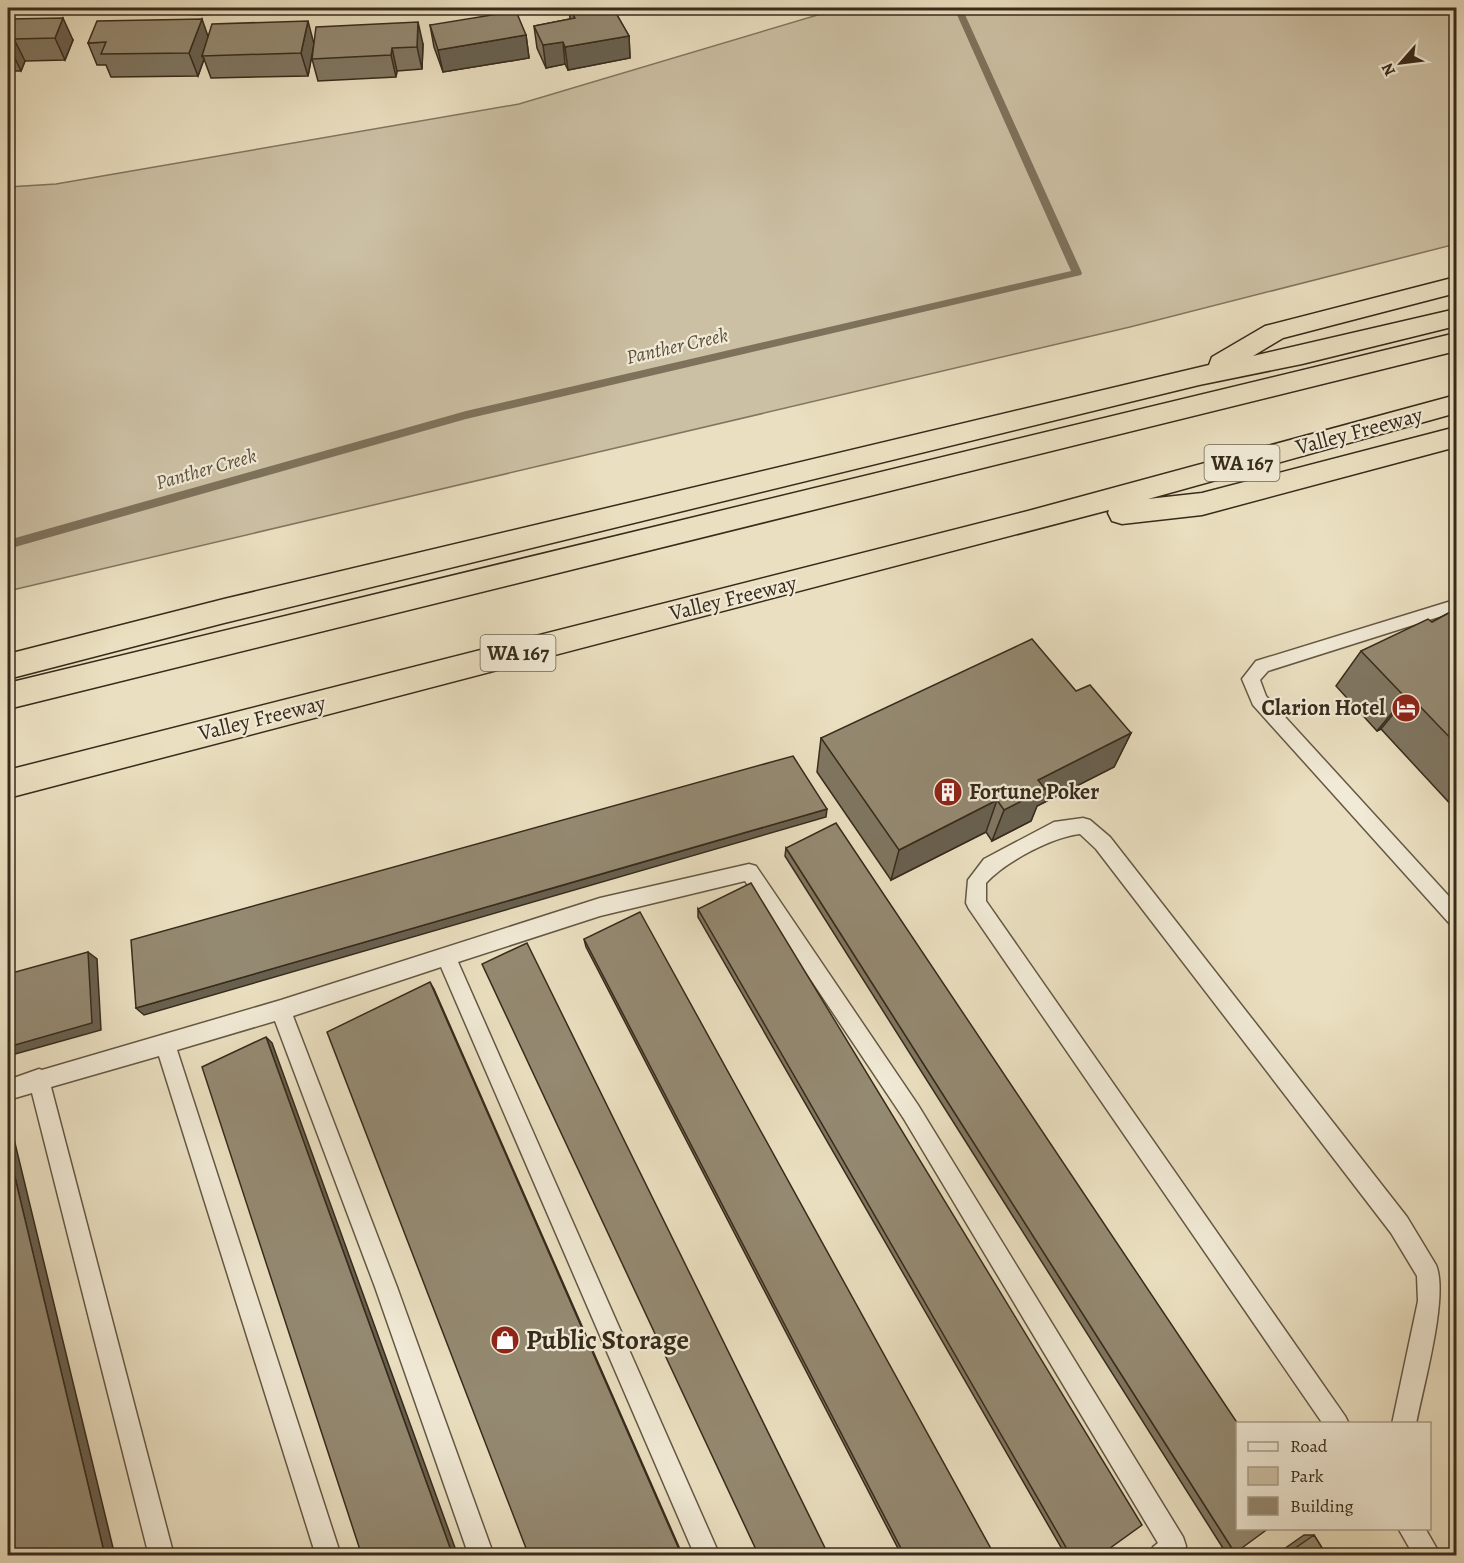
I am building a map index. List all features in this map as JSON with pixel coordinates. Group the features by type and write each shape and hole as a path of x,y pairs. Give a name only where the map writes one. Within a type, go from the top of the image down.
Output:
{"highway":[{"path":"1199,375 1274,332 1456,285"},
{"path":"8,667 236,608 1199,375 1302,355 1456,318"},
{"path":"8,696 1456,342"},
{"name":"Valley Freeway","path":"8,784 1028,522 1456,404"},
{"path":"1028,522 1202,504 1456,437"}],"street":[{"path":"188,8 211,8"}],"lane":[{"path":"1456,609 1448,608 1262,666 1251,679 1259,700 1456,917"},
{"path":"1336,1422 976,903 977,880 991,866 1060,828 1083,826 1103,843 1399,1225 1428,1273 1429,1300 1404,1422"},
{"path":"8,1090 39,1078 281,1010 600,907 749,872 911,1112 1136,1481 1174,1546 1162,1556"},
{"path":"447,958 708,1556"},
{"path":"281,1010 386,1287 482,1556"},
{"path":"165,1043 329,1556"},
{"path":"39,1078 162,1556"},
{"path":"1411,1530 1429,1556"}],"green space":[{"path":"841,8 1456,8 1456,244 1130,327 8,591 8,187 56,184 519,104"}],"building":[{"path":"569,8 613,8 629,36 565,47 563,42 543,45 534,26 575,18"},
{"path":"516,11 526,35 438,50 430,25"},
{"path":"63,18 55,38 14,39 8,48 8,19"},
{"path":"202,19 189,53 101,54 106,42 88,43 97,21"},
{"path":"308,21 301,53 202,56 212,24"},
{"path":"418,22 417,47 392,48 391,55 312,59 316,27"},
{"path":"1456,609 1456,744 1409,695 1405,697 1361,651 1428,619 1432,622"},
{"name":"Fortune Poker","path":"1032,639 1076,691 1090,685 1131,733 1038,780 1045,789 1004,810 997,800 899,850 821,738"},
{"path":"793,756 827,809 136,1008 131,940"},
{"path":"836,823 1237,1422 1236,1530 1266,1530 1235,1553 786,848"},
{"path":"751,883 1142,1525 1099,1556 1071,1556 698,909"},
{"path":"640,912 995,1556 905,1556 584,939"},
{"path":"527,943 829,1556 759,1556 482,964"},
{"path":"88,952 92,1023 8,1047 8,974"},
{"path":"430,982 682,1556 529,1556 327,1032"},
{"path":"266,1037 453,1556 362,1556 202,1067"},
{"path":"8,1148 105,1556 14,1556 8,1523"},
{"path":"1314,1535 1327,1556 1284,1556"}],"waterway":[{"name":"Panther Creek","path":"8,545 466,415 1077,273 958,8"}],"place":[{"name":"Clarion Hotel","path":"1406,708"},
{"name":"Fortune Poker","path":"948,792"},
{"name":"Public Storage","path":"505,1340"}]}
